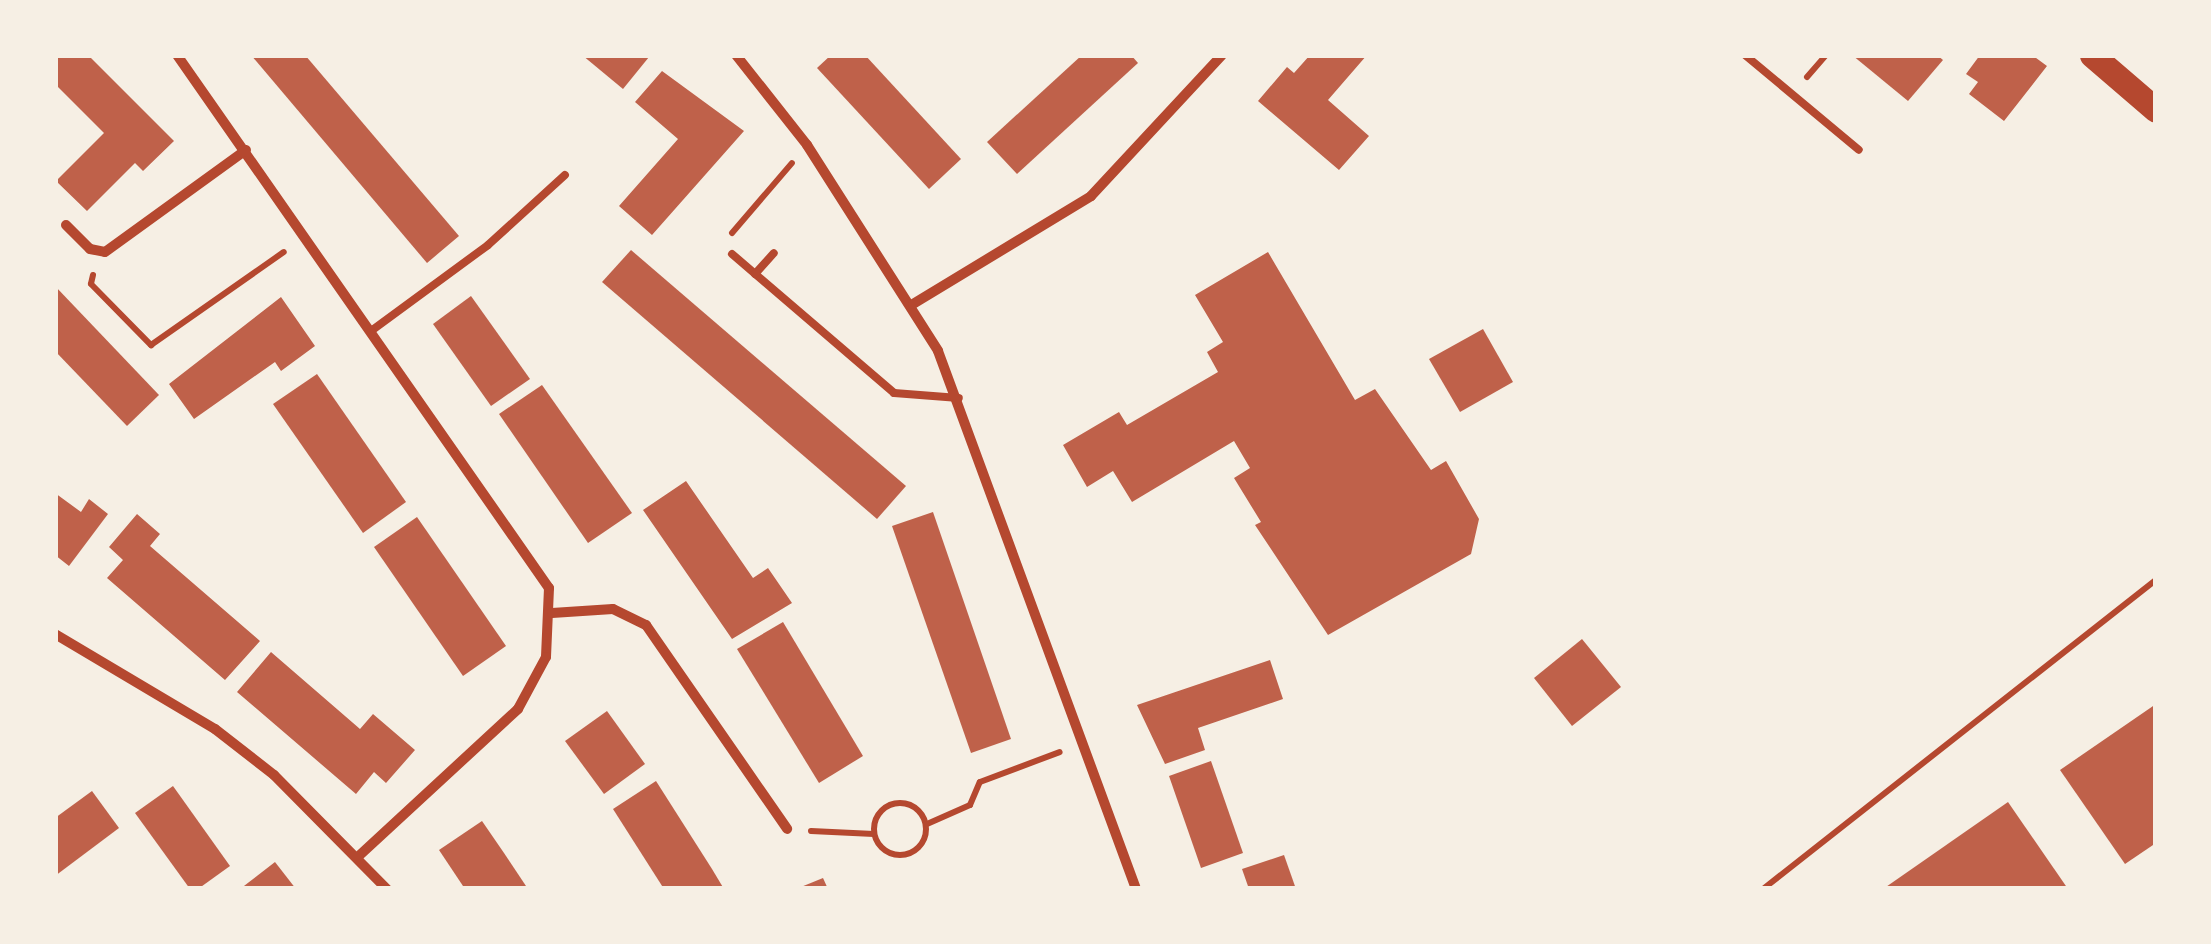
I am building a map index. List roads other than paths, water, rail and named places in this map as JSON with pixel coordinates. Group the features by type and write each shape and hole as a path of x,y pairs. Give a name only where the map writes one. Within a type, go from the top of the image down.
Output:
{"main road":[{"path":"2092,55 2156,110"}],"street":[{"path":"177,55 539,566 552,613 546,658 518,709 360,855"},
{"path":"736,55 807,145 913,304 959,398 1136,889"},
{"path":"913,304 1092,196 1222,55"},
{"path":"66,225 97,252 105,252 246,150"},
{"path":"552,613 613,609 646,625 787,829"},
{"path":"57,640 215,729 360,855 387,889"}],"lane":[{"path":"1745,55 1859,150"},
{"path":"371,331 488,244 564,175"},
{"path":"756,274 774,252"},
{"path":"732,254 894,393 959,398"}]}
